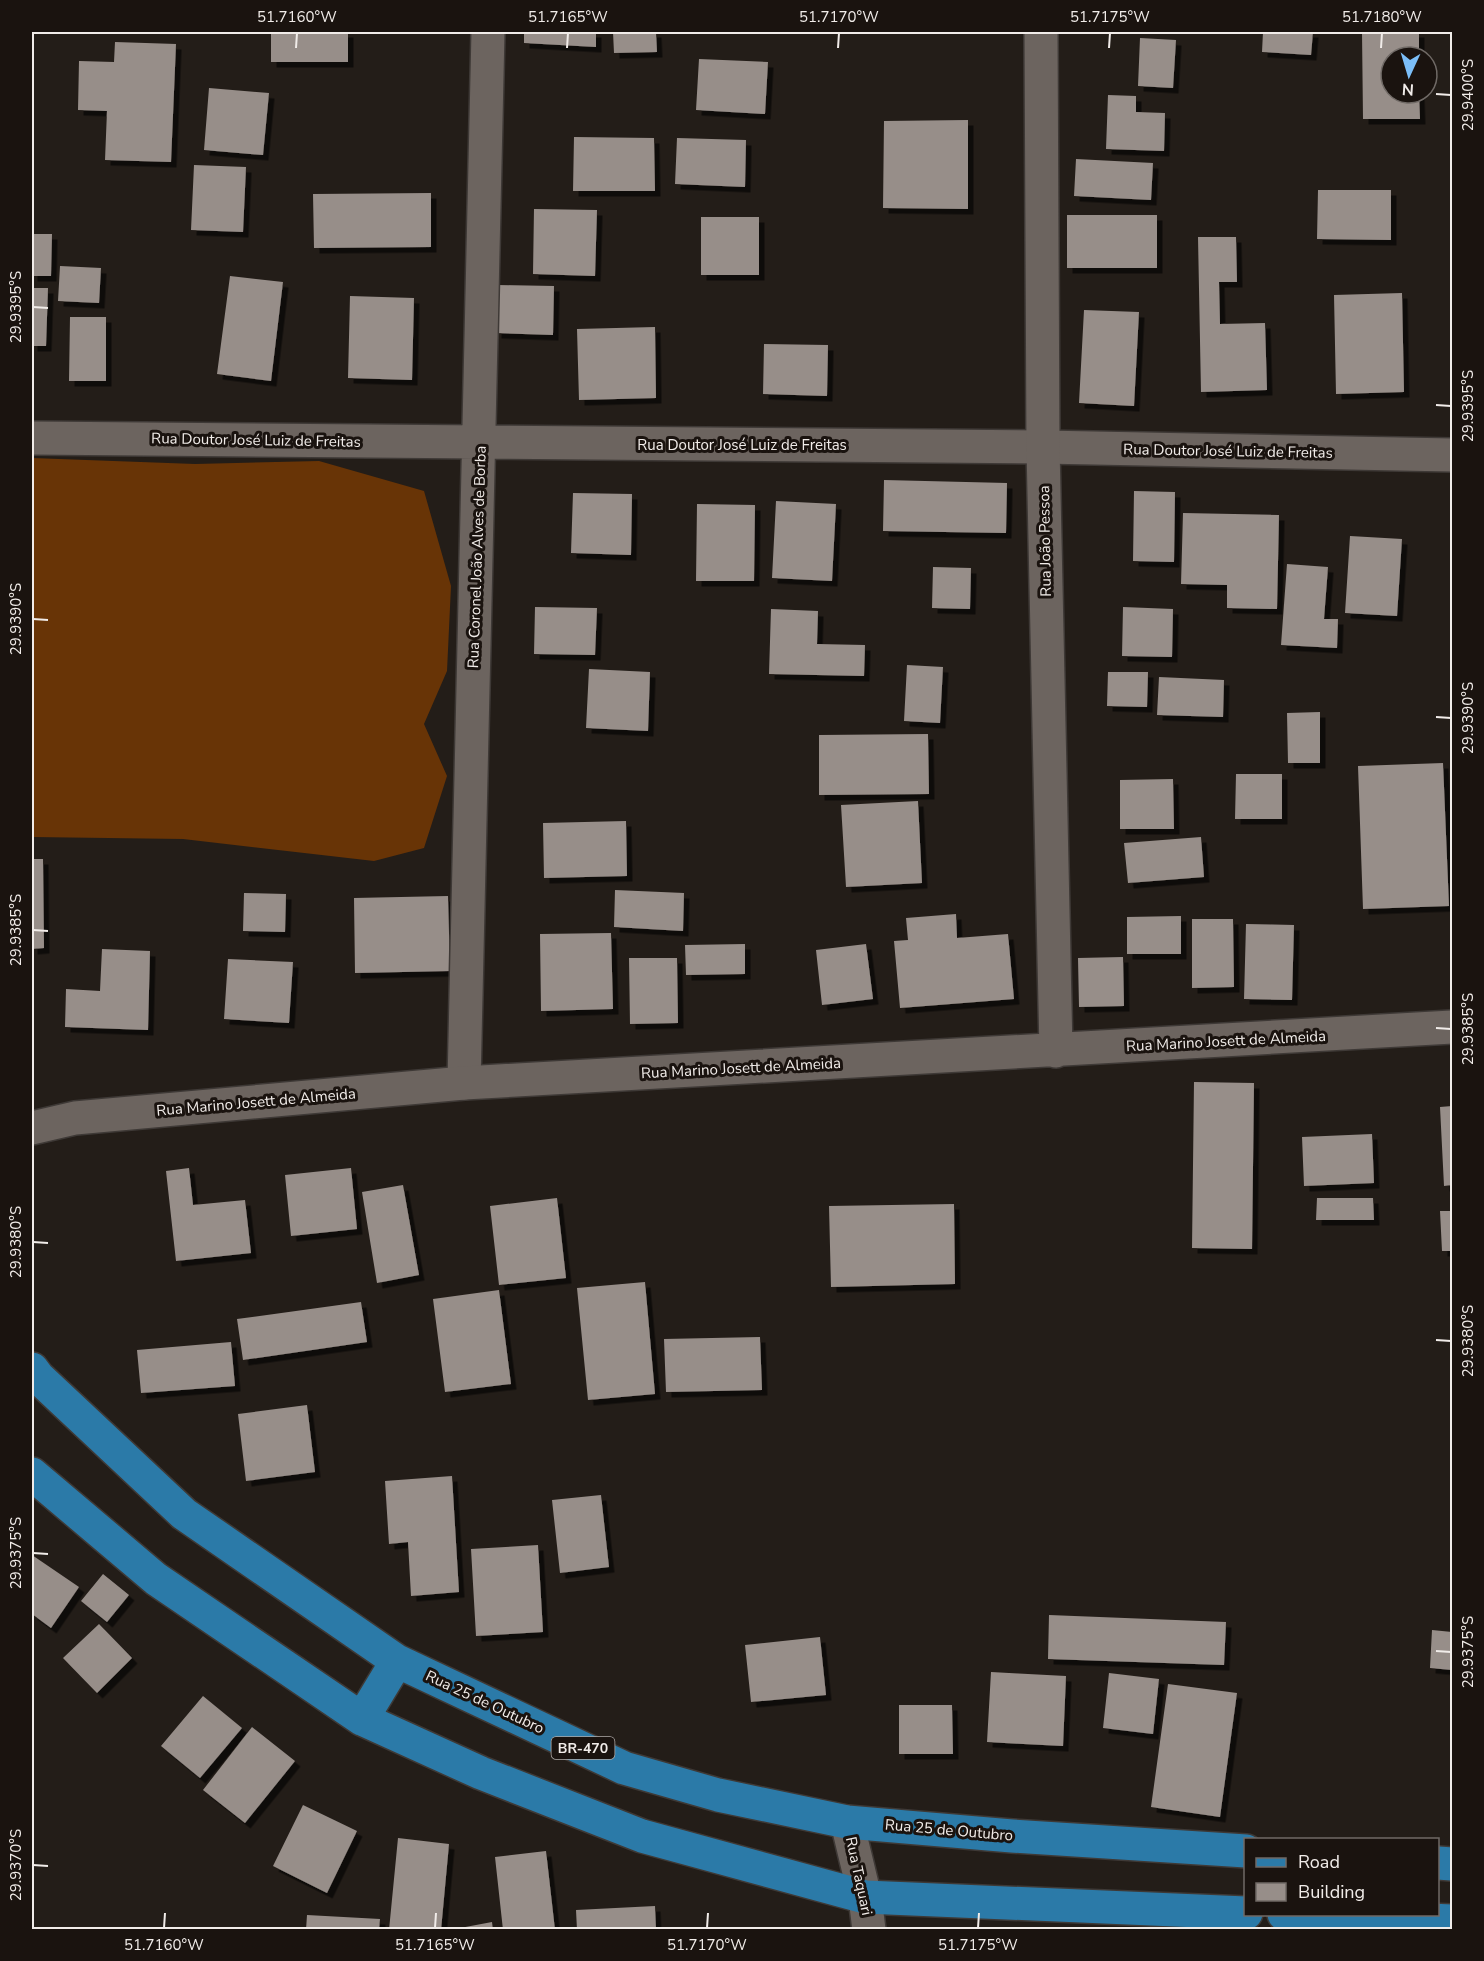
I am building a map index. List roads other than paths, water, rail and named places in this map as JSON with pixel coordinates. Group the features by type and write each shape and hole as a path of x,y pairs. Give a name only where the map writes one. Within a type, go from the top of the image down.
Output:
{"main road":[{"name":"Rua 25 de Outubro","path":"32,1369 184,1514 397,1661 624,1768 718,1795 847,1822 1011,1836 1244,1851"},
{"path":"32,1474 156,1579 362,1719 481,1773 642,1836 865,1897 1244,1913"},
{"path":"362,1719 397,1661"},
{"path":"1326,1916 1452,1922"}],"street":[{"name":"Rua Coronel João Alves de Borba","path":"464,1083 488,32"},
{"name":"Rua João Pessoa","path":"1041,32 1043,447 1056,1051"},
{"name":"Rua Doutor José Luiz de Freitas","path":"32,438 1043,447 1452,455"},
{"name":"Rua Marino Josett de Almeida","path":"32,1128 75,1118 464,1083 1452,1027"},
{"name":"Rua Taquari","path":"847,1822 865,1897 869,1929"}]}
